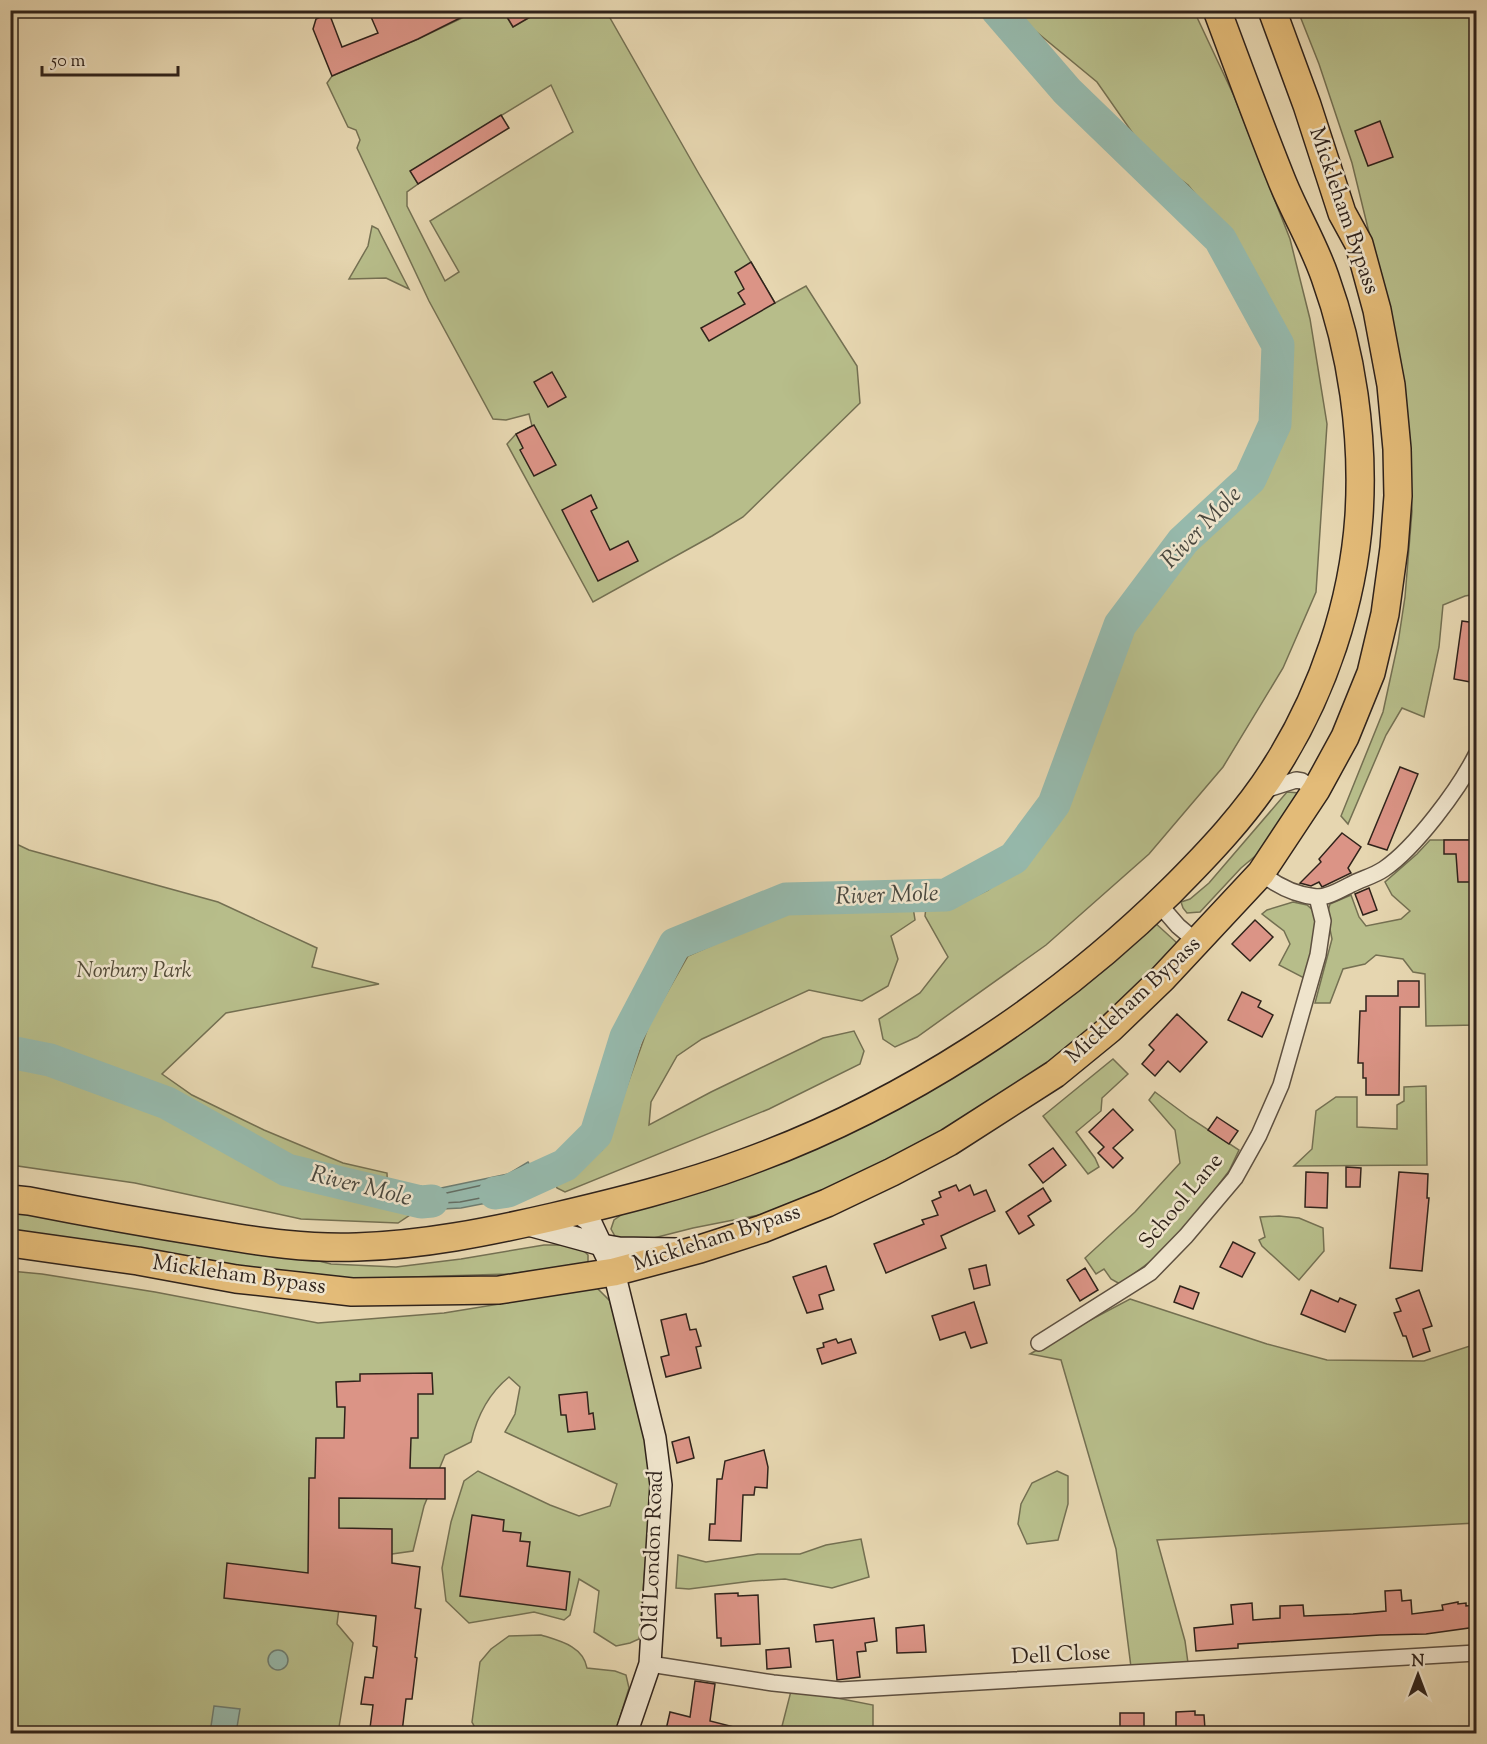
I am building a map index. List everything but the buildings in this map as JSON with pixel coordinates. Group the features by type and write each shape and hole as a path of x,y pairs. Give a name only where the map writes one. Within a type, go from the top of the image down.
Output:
{"highway":[{"name":"Mickleham Bypass","path":"10,1199 273,1244 355,1247 451,1239 672,1187 745,1163 806,1138 909,1088 1018,1019 1083,970 1196,866 1230,828 1275,768 1305,716 1330,654 1349,585 1359,520 1360,458 1353,388 1336,310 1323,272 1282,181 1217,10"},
{"name":"Mickleham Bypass","path":"10,1243 138,1261 236,1279 352,1292 499,1290 614,1272 700,1249 762,1229 826,1203 949,1142 1056,1074 1110,1029 1162,979 1261,873 1316,790 1346,736 1371,673 1385,614 1394,548 1398,496 1397,449 1391,385 1377,310 1359,244 1342,213 1307,105 1272,10"}],"main road":[{"name":"Old London Road","path":"576,1211 590,1221 614,1272 655,1438 661,1485 650,1664 626,1734"},
{"path":"524,1223 619,1248 700,1249"}],"street":[{"path":"1261,873 1273,882 1293,891 1317,897 1334,893 1382,871 1401,856 1455,791 1476,755"},
{"path":"1256,793 1296,780 1316,790"},
{"name":"School Lane","path":"1039,1343 1150,1273 1186,1236 1235,1178 1259,1135 1281,1085 1318,955 1323,921 1317,897"},
{"path":"1158,903 1178,926 1197,942"},
{"name":"Dell Close","path":"650,1664 773,1683 840,1690 1476,1653"}],"green space":[{"path":"486,11 503,11 513,27 539,11 606,11 775,303 806,286 857,366 860,403 743,517 593,602 507,444 516,434 532,426 529,414 506,420 493,419 429,301 357,148 360,140 356,130 348,127 327,83 332,76 464,17","holes":["551,85 573,132 430,221 459,272 445,281 407,206 407,192 418,184 411,171"]},
{"path":"1016,11 1194,11 1234,96 1290,239 1310,319 1327,424 1316,592 1283,668 1223,767 1149,854 1046,945 917,1037 895,1047 883,1039 879,1019 920,993 948,957 925,916 926,907 957,905 988,890 1021,862 1063,812 1084,762 1125,638 1187,555 1241,504 1268,468 1288,410 1288,353 1223,228 1188,185 1148,155 1097,82 1022,20"},
{"path":"1298,11 1476,11 1476,594 1443,605 1439,647 1424,717 1402,708 1386,735 1348,824 1341,816 1383,712 1398,643 1405,597 1412,511 1407,439 1388,310 1352,163 1319,64"},
{"path":"372,226 378,229 409,289 386,278 349,279 368,246"},
{"path":"1287,792 1300,793 1279,836 1241,868 1200,912 1187,913 1181,902 1190,899 1209,883"},
{"path":"1430,840 1476,840 1476,1025 1426,1026 1425,974 1413,972 1403,959 1376,955 1365,964 1343,969 1330,1003 1315,1003 1332,939 1327,915 1330,904 1351,895 1359,917 1366,926 1401,919 1410,911 1392,895 1385,882"},
{"name":"Norbury Park","path":"10,841 29,850 218,902 317,948 312,967 379,984 226,1013 162,1074 192,1095 264,1130 343,1163 387,1173 388,1201 410,1215 398,1223 301,1219 135,1183 11,1165"},
{"path":"1293,902 1307,905 1315,912 1315,938 1304,978 1279,965 1290,944 1284,931 1262,914 1267,910"},
{"path":"913,907 915,920 891,936 898,959 888,986 862,1001 809,990 702,1039 677,1056 651,1102 649,1125 823,1038 854,1031 864,1051 860,1064 769,1109 565,1192 557,1188 554,1181 602,1150 650,1022 688,956 793,909"},
{"path":"1153,921 1176,942 1176,954 1036,1076 892,1165 769,1213 638,1242 616,1238 611,1229 614,1220 624,1213 774,1164"},
{"path":"1113,1059 1128,1074 1102,1098 1101,1111 1076,1132 1099,1167 1088,1174 1043,1116"},
{"path":"1426,1086 1427,1165 1294,1166 1312,1149 1316,1111 1336,1097 1357,1097 1357,1127 1397,1129 1397,1105 1404,1101 1404,1087"},
{"path":"1155,1092 1239,1150 1229,1171 1191,1221 1151,1261 1120,1284 1111,1279 1104,1269 1096,1274 1085,1258 1135,1212 1180,1163 1175,1130 1149,1100"},
{"path":"11,1211 274,1250 331,1264 396,1267 544,1245 578,1245 588,1255 588,1264 508,1274 345,1279 271,1274 11,1231"},
{"path":"1260,1217 1299,1218 1323,1228 1324,1251 1299,1280 1262,1246 1259,1240 1265,1237"},
{"path":"10,1271 155,1292 318,1323 444,1313 597,1288 610,1301 647,1442 652,1482 639,1639 616,1646 594,1632 599,1591 579,1579 570,1615 564,1620 534,1612 469,1623 446,1601 442,1568 451,1522 464,1481 478,1471 579,1516 610,1506 617,1484 505,1432 515,1414 520,1387 509,1377 484,1406 471,1442 445,1455 424,1506 413,1551 392,1554 344,1570 337,1624 353,1643 338,1733 11,1733"},
{"path":"1130,1299 1267,1344 1327,1360 1424,1361 1476,1344 1476,1523 1157,1540 1185,1641 1188,1663 1131,1667 1116,1549 1061,1360 1030,1354"},
{"path":"1057,1471 1068,1476 1068,1504 1058,1540 1027,1544 1018,1524 1021,1504 1032,1483"},
{"path":"861,1539 869,1577 832,1588 785,1579 689,1589 676,1588 678,1555 706,1562 758,1554 800,1554 826,1545"},
{"path":"541,1635 576,1649 581,1654 587,1668 615,1671 626,1675 629,1688 615,1733 478,1733 472,1722 480,1662 491,1649 509,1636"},
{"path":"791,1691 873,1705 873,1733 780,1734"}],"water":[{"path":"528,1162 544,1189 461,1208 404,1211 388,1201 388,1185 414,1189 441,1188 508,1174"},
{"path":"278,1650 285,1653 288,1660 285,1667 278,1670 271,1667 268,1660 271,1653"},
{"path":"214,1706 240,1709 236,1733 210,1733"}],"waterway":[{"name":"River Mole","path":"495,1193 508,1191 565,1165 596,1134 626,1037 675,944 786,899 946,895 1014,858 1054,804 1120,625 1183,541 1250,479 1275,424 1278,345 1220,239 1067,91 997,10"},
{"name":"River Mole","path":"10,1052 50,1060 167,1103 287,1170 421,1202 432,1201"}]}
